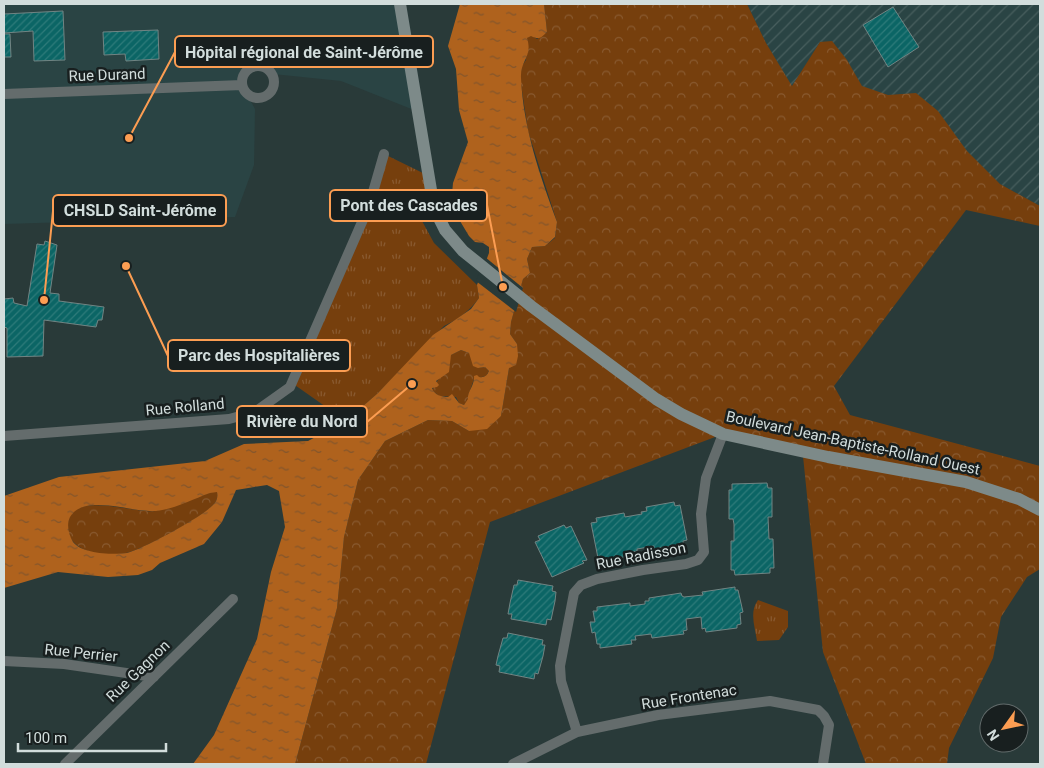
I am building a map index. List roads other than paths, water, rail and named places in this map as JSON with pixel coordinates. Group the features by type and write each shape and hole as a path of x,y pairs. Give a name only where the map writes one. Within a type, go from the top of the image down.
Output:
{"street":[{"name":"Boulevard Jean-Baptiste-Rolland Ouest","path":"400,4 434,208 446,230 463,251 531,306 656,399 681,414 723,434 828,457 966,482 1019,499 1040,510"},
{"name":"Rue Durand","path":"4,94 242,85"},
{"name":"Rue Rolland","path":"4,436 229,419 255,412 290,387 368,206 384,154"},
{"name":"Rue Radisson","path":"577,732 561,681 560,666 574,593 581,585 596,579 686,564 698,560 704,552 701,514 706,478 723,434"},
{"name":"Rue Gagnon","path":"64,764 233,599"},
{"name":"Rue Perrier","path":"4,661 64,664 154,677"},
{"name":"Rue Frontenac","path":"513,764 577,732 658,715 770,701 818,710 824,716 829,725 823,764"}],"water":[{"path":"460,4 544,4 547,32 540,38 531,36 527,38 528,50 521,72 522,96 529,133 539,169 557,222 555,237 545,246 532,247 527,259 530,273 523,279 511,322 510,334 517,344 518,356 516,365 509,368 501,416 487,429 469,431 452,421 428,420 385,441 358,480 344,537 337,608 295,764 193,764 214,735 257,639 271,572 285,527 279,491 267,485 236,490 222,522 204,544 160,563 152,570 138,575 108,577 58,572 4,588 4,496 59,477 205,461 244,444 308,441 346,421 378,393 433,335 471,309 479,298 477,285 489,253 489,247 483,243 475,242 469,236 451,206 453,183 468,142 459,110 456,69 448,46","holes":["461,350 469,353 473,366 478,368 485,367 489,371 484,377 474,376 468,399 464,405 459,403 452,394 448,397 441,396 436,394 432,388 437,387 439,385 436,381 449,372 451,355","217,492 217,499 214,503 197,517 158,539 127,553 107,554 83,549 73,542 69,533 68,523 70,517 77,510 86,506 97,505 156,511 184,504"]}],"place":[{"name":"Hôpital régional de Saint-Jérôme","path":"129,138"},
{"name":"Parc des Hospitalières","path":"126,266"},
{"name":"Pont des Cascades","path":"503,287"},
{"name":"CHSLD Saint-Jérôme","path":"44,300"},
{"name":"Rivière du Nord","path":"412,384"}]}
